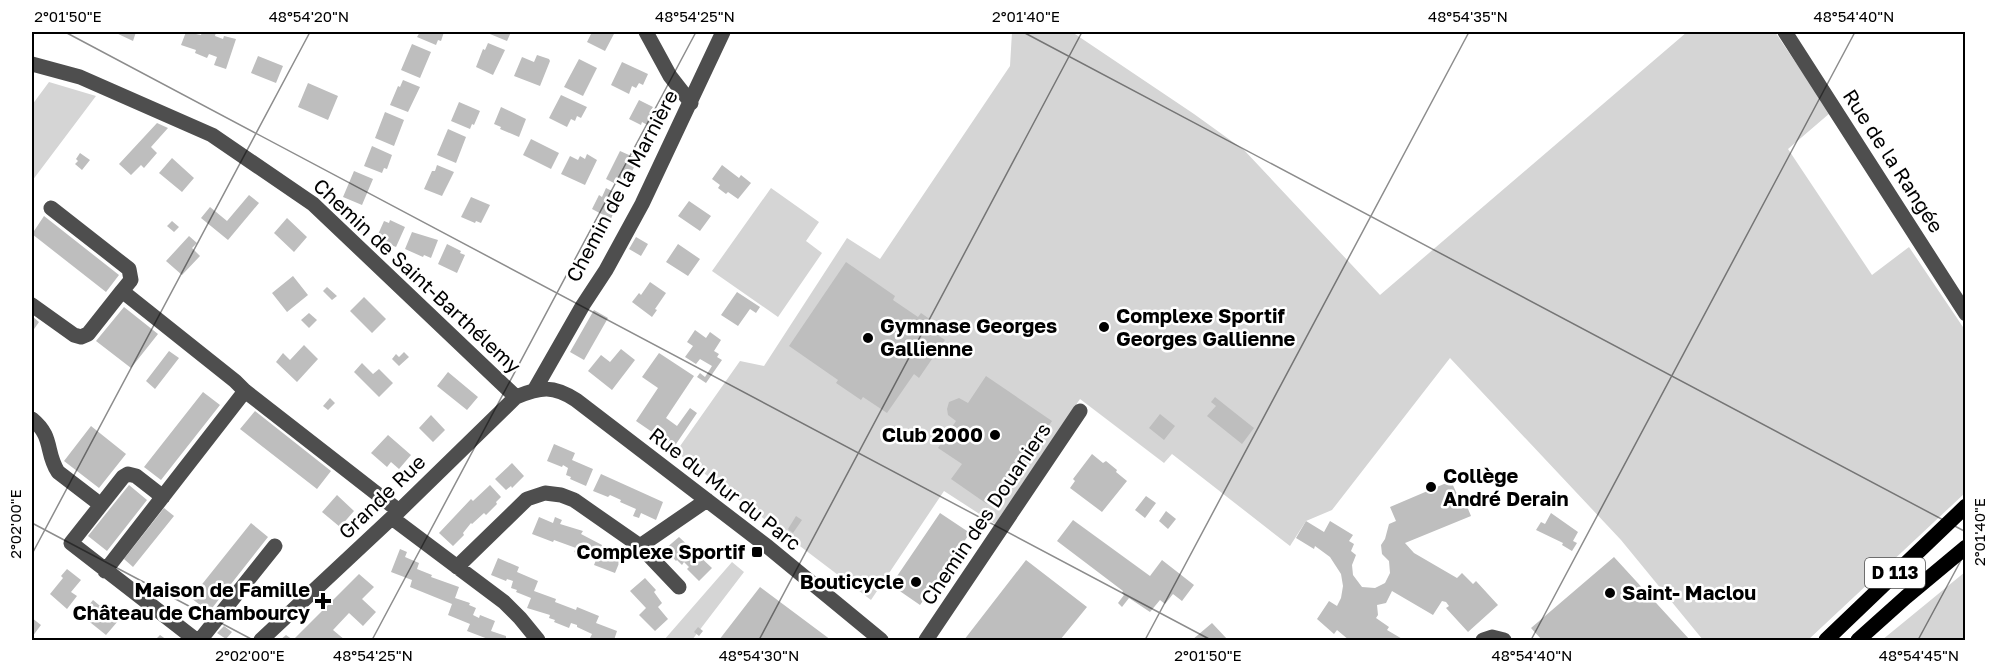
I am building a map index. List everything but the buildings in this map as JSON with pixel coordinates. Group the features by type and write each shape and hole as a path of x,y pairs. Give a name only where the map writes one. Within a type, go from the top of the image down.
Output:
{"main road":[{"name":"D 113","path":"1826,640 1965,506"},
{"name":"D 113","path":"1826,640 1965,518"},
{"name":"D 113","path":"1858,640 1963,549"}],"street":[{"path":"646,32 670,76 691,103"},
{"name":"Chemin de la Marnière","path":"535,389 583,304 606,270 642,204 723,32"},
{"name":"Rue de la Rangée","path":"1785,32 1965,314"},
{"name":"Chemin de Saint-Barthélemy","path":"32,64 80,76 212,135 286,185 313,204 516,397"},
{"path":"32,305 74,335 81,337 88,333 131,280 129,269 51,208"},
{"path":"122,291 235,381 457,567 504,603 538,640"},
{"name":"Grande Rue","path":"261,640 396,515 516,397 535,389"},
{"name":"Rue du Mur du Parc","path":"535,389 553,389 576,400 707,500 881,640"},
{"path":"105,571 245,391"},
{"name":"Chemin des Douaniers","path":"926,640 1080,411"},
{"path":"32,419 46,434 58,472 101,505"},
{"path":"163,497 136,476 128,474 123,477 71,543 197,640 275,546"},
{"path":"457,567 527,499 544,494 561,495 574,500 640,546 679,587"},
{"path":"640,546 707,500"},
{"path":"1483,640 1492,636 1504,640"}],"shaded area":[{"path":"1012,32 1072,32 1194,114 1244,150 1380,295 1687,32 1775,32 1830,113 1788,149 1872,275 1909,247 1965,330 1965,493 1808,640 1703,640 1621,540 1450,358 1332,510 1306,521 1290,546 1172,454 1164,463 1080,399 995,524 944,491 871,600 680,455 682,452 678,449 740,361 764,366 847,238 880,259 1010,66"},
{"path":"49,82 96,96 32,181 32,105"},
{"path":"771,188 819,222 806,241 822,253 778,317 712,271"},
{"path":"732,562 744,572 692,640 664,640"},
{"path":"1965,572 1965,640 1882,640"}],"place":[{"name":"Complexe Sportif Georges Gallienne","path":"1104,327"},
{"name":"Gymnase Georges Gallienne","path":"868,338"},
{"name":"Club 2000","path":"995,435"},
{"name":"Collège André Derain","path":"1431,487"},
{"name":"Complexe Sportif","path":"757,552"},
{"name":"Bouticycle","path":"916,582"},
{"name":"Saint- Maclou","path":"1610,593"},
{"name":"Maison de Famille Château de Chambourcy","path":"323,601"}]}
